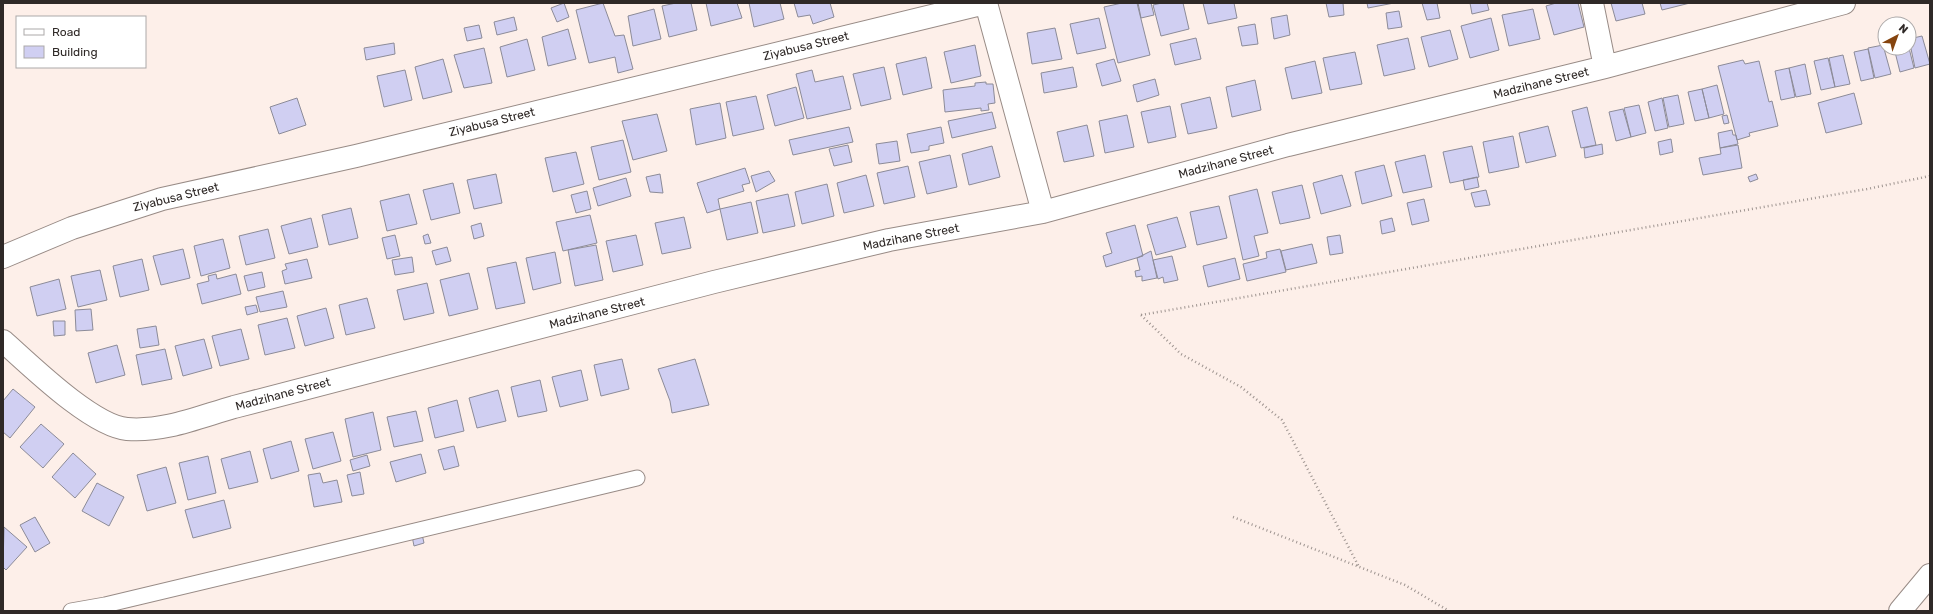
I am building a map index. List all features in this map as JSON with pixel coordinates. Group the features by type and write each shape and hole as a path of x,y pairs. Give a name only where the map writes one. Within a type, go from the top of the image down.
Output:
{"street":[{"path":"985,3 1043,212"},
{"name":"Ziyabusa Street","path":"3,257 72,228 162,199 356,156 985,3"},
{"path":"1592,3 1605,67"},
{"name":"Madzihane Street","path":"3,341 58,390 103,421 126,429 148,429 173,426 234,407 714,282 890,240 1043,212 1288,145 1605,67 1844,3"},
{"path":"1900,611 1930,575"}],"lane":[{"path":"71,611 113,603 636,478"}],"path":[{"path":"1359,567 1282,420 1241,387 1181,354 1141,315 1867,189 1930,176"},
{"path":"1233,517 1405,585 1449,611"}],"building":[{"path":"564,3 569,17 557,22 551,8"},
{"path":"603,3 615,36 624,35 633,69 618,73 615,57 589,63 576,10"},
{"path":"676,3 691,3 697,30 669,37 662,6"},
{"path":"706,3 737,3 742,18 711,26"},
{"path":"749,3 780,3 784,19 754,27"},
{"path":"794,3 830,3 834,17 813,24 810,15 798,17"},
{"path":"1122,3 1137,3 1150,55 1118,63 1104,7"},
{"path":"1138,3 1151,3 1154,15 1141,18"},
{"path":"1162,3 1183,3 1189,29 1161,36 1153,5"},
{"path":"1203,3 1234,3 1237,18 1208,24"},
{"path":"1326,3 1343,3 1344,15 1329,17"},
{"path":"1367,3 1394,3 1368,8"},
{"path":"1422,3 1437,3 1440,18 1427,20"},
{"path":"1470,3 1487,3 1489,10 1472,14"},
{"path":"1556,3 1578,3 1584,27 1554,35 1546,6"},
{"path":"1611,3 1642,3 1645,14 1616,21"},
{"path":"1660,3 1690,3 1662,10"},
{"path":"654,9 661,39 633,46 628,16"},
{"path":"1533,9 1540,39 1509,46 1502,15"},
{"path":"1399,11 1402,27 1388,29 1386,13"},
{"path":"1287,15 1290,35 1274,39 1271,18"},
{"path":"514,17 517,30 497,35 494,22"},
{"path":"1099,18 1106,48 1077,54 1070,24"},
{"path":"1491,18 1499,50 1470,58 1461,26"},
{"path":"1255,24 1258,44 1242,46 1238,27"},
{"path":"479,25 482,38 467,41 464,28"},
{"path":"1055,28 1062,59 1032,64 1027,33"},
{"path":"568,29 576,59 548,66 542,37"},
{"path":"1450,30 1458,59 1429,67 1421,37"},
{"path":"1922,36 1930,64 1915,68 1913,56 1917,56 1917,37"},
{"path":"1196,38 1201,59 1175,65 1170,44"},
{"path":"1408,38 1415,69 1384,76 1377,45"},
{"path":"527,39 535,70 507,77 500,47"},
{"path":"394,43 395,54 366,60 364,48"},
{"path":"975,45 981,76 951,83 944,52"},
{"path":"1877,46 1877,56 1886,56 1891,74 1875,78 1868,48"},
{"path":"484,48 492,83 464,88 454,55"},
{"path":"1868,49 1874,78 1861,81 1854,52"},
{"path":"1355,52 1362,84 1330,90 1323,58"},
{"path":"1843,55 1850,84 1835,87 1829,58"},
{"path":"1896,56 1911,56 1914,68 1900,72"},
{"path":"926,57 932,88 903,95 896,64"},
{"path":"1828,58 1835,87 1821,90 1814,61"},
{"path":"443,59 452,92 423,99 415,67"},
{"path":"1114,59 1121,81 1102,86 1096,64"},
{"path":"1743,60 1745,64 1759,61 1769,102 1772,101 1778,126 1749,133 1750,136 1737,140 1718,66"},
{"path":"1315,61 1322,93 1292,99 1285,68"},
{"path":"1805,64 1811,94 1796,97 1789,68"},
{"path":"884,67 891,99 861,106 853,74"},
{"path":"1073,67 1077,87 1044,93 1041,73"},
{"path":"1789,68 1795,97 1781,100 1775,71"},
{"path":"405,70 412,100 384,107 377,76"},
{"path":"812,70 815,82 843,76 851,109 807,119 796,74"},
{"path":"1155,79 1159,95 1137,102 1133,85"},
{"path":"1255,80 1261,110 1232,117 1226,87"},
{"path":"986,82 986,84 993,84 995,103 988,104 989,110 981,111 981,108 945,112 943,90 975,86 975,83"},
{"path":"1717,85 1724,114 1709,118 1702,89"},
{"path":"796,87 804,118 775,126 767,95"},
{"path":"1702,89 1709,118 1695,121 1688,92"},
{"path":"1854,93 1862,124 1826,133 1818,103"},
{"path":"1678,95 1684,124 1669,127 1663,98"},
{"path":"756,96 764,129 733,136 726,102"},
{"path":"1210,97 1217,128 1188,134 1181,104"},
{"path":"297,98 306,125 279,134 270,107"},
{"path":"1662,98 1668,128 1655,131 1648,102"},
{"path":"720,103 726,138 696,145 690,109"},
{"path":"1639,105 1646,133 1631,137 1624,108"},
{"path":"1170,106 1176,137 1148,143 1141,112"},
{"path":"1587,107 1596,145 1581,148 1572,111"},
{"path":"1623,109 1631,137 1616,141 1609,112"},
{"path":"992,112 996,128 952,138 948,121"},
{"path":"657,114 667,151 633,160 622,121"},
{"path":"1127,115 1134,147 1105,153 1099,121"},
{"path":"1727,115 1729,123 1724,124 1722,116"},
{"path":"1087,125 1094,156 1064,162 1057,132"},
{"path":"1548,126 1556,156 1526,163 1519,133"},
{"path":"849,127 853,142 793,155 789,140"},
{"path":"941,127 944,143 929,146 929,150 911,153 907,134"},
{"path":"1732,130 1733,135 1736,135 1738,144 1720,148 1718,133"},
{"path":"1513,136 1519,167 1489,173 1483,142"},
{"path":"1671,139 1673,152 1660,155 1658,142"},
{"path":"623,140 631,172 599,180 591,147"},
{"path":"897,141 900,161 879,164 876,144"},
{"path":"1602,144 1603,154 1585,158 1584,148"},
{"path":"848,145 852,162 834,166 829,149"},
{"path":"1738,145 1742,168 1703,175 1699,158 1721,154 1720,148"},
{"path":"992,146 1000,177 969,185 962,154"},
{"path":"1472,146 1479,177 1450,183 1443,152"},
{"path":"576,152 584,184 553,192 545,158"},
{"path":"950,155 957,187 927,194 919,162"},
{"path":"1425,155 1432,187 1403,193 1395,162"},
{"path":"1384,165 1392,196 1362,204 1355,172"},
{"path":"908,166 915,197 884,204 877,173"},
{"path":"745,168 750,183 742,185 744,191 718,199 720,209 707,213 697,183"},
{"path":"769,171 775,181 756,192 751,176"},
{"path":"496,174 502,203 474,209 467,180"},
{"path":"660,174 663,193 650,192 646,177"},
{"path":"1756,174 1758,179 1750,182 1748,177"},
{"path":"866,175 874,206 844,213 837,183"},
{"path":"1342,175 1351,206 1321,214 1313,183"},
{"path":"1477,177 1479,187 1465,190 1463,180"},
{"path":"626,178 631,196 598,206 593,188"},
{"path":"453,183 460,213 431,220 423,190"},
{"path":"827,184 834,216 802,224 795,192"},
{"path":"1302,185 1310,218 1280,224 1272,192"},
{"path":"1257,189 1268,233 1254,236 1259,256 1243,260 1229,196"},
{"path":"1486,190 1490,205 1475,207 1471,193"},
{"path":"587,191 591,209 576,213 571,195"},
{"path":"409,194 417,224 387,231 380,201"},
{"path":"788,194 795,226 763,233 756,201"},
{"path":"1424,199 1429,221 1412,225 1407,203"},
{"path":"751,202 758,233 727,240 720,209"},
{"path":"1219,206 1227,238 1197,245 1190,212"},
{"path":"351,208 358,238 329,245 322,215"},
{"path":"590,215 597,243 563,251 556,222"},
{"path":"684,217 691,248 662,254 655,223"},
{"path":"1177,217 1186,247 1156,255 1147,225"},
{"path":"311,218 318,247 289,254 281,226"},
{"path":"1392,218 1395,231 1382,234 1380,221"},
{"path":"481,223 484,236 474,239 471,226"},
{"path":"1135,225 1143,256 1106,267 1103,256 1112,253 1106,233"},
{"path":"268,229 275,258 246,265 239,236"},
{"path":"428,234 431,243 425,244 423,236"},
{"path":"395,235 400,256 387,259 382,238"},
{"path":"636,235 643,265 613,272 606,241"},
{"path":"1340,235 1343,253 1330,255 1327,237"},
{"path":"223,239 230,268 201,276 194,246"},
{"path":"1312,244 1317,263 1286,270 1281,251"},
{"path":"596,245 603,280 575,286 568,250"},
{"path":"447,247 451,261 436,265 432,251"},
{"path":"183,249 190,278 161,285 153,256"},
{"path":"1280,249 1286,272 1247,281 1243,264 1267,258 1266,252"},
{"path":"1151,251 1157,278 1142,281 1142,276 1136,277 1135,271 1140,270 1137,258"},
{"path":"555,252 561,283 533,290 526,258"},
{"path":"1172,256 1178,280 1164,283 1163,277 1158,279 1153,260"},
{"path":"412,257 414,272 395,275 392,260"},
{"path":"1235,258 1240,279 1208,287 1203,266"},
{"path":"142,259 149,290 120,297 113,266"},
{"path":"307,259 312,278 285,284 282,271 287,269 285,264"},
{"path":"516,262 525,303 496,309 487,268"},
{"path":"100,270 107,300 78,307 71,276"},
{"path":"262,272 265,287 248,291 244,276"},
{"path":"469,273 478,309 449,316 440,280"},
{"path":"216,274 217,279 236,274 241,294 202,304 197,284 209,281 208,276"},
{"path":"59,279 66,309 37,316 30,287"},
{"path":"427,283 434,313 404,320 397,290"},
{"path":"283,291 287,307 260,312 256,297"},
{"path":"367,298 375,328 346,335 339,305"},
{"path":"256,305 258,312 247,315 245,307"},
{"path":"326,308 334,338 305,346 297,316"},
{"path":"91,309 93,330 76,331 75,310"},
{"path":"287,318 295,348 265,355 258,325"},
{"path":"53,321 65,321 65,335 54,336"},
{"path":"156,326 159,345 140,348 137,329"},
{"path":"241,329 249,359 220,366 212,336"},
{"path":"204,339 212,368 183,376 175,346"},
{"path":"117,345 125,375 96,383 88,353"},
{"path":"165,349 172,379 142,385 136,355"},
{"path":"622,359 629,389 601,396 594,365"},
{"path":"695,359 709,405 672,413 670,401 658,369"},
{"path":"581,370 588,400 560,407 552,377"},
{"path":"540,380 547,411 518,417 511,387"},
{"path":"13,389 35,407 10,438 3,432 3,401"},
{"path":"498,390 506,421 477,428 469,398"},
{"path":"457,400 464,431 435,438 428,408"},
{"path":"416,411 423,441 394,447 387,417"},
{"path":"373,412 381,450 353,457 345,419"},
{"path":"41,424 64,444 43,468 20,447"},
{"path":"333,432 341,461 313,469 305,439"},
{"path":"291,441 299,471 271,479 263,449"},
{"path":"454,446 459,466 444,470 438,450"},
{"path":"250,451 258,482 229,489 221,459"},
{"path":"73,453 96,474 75,498 52,477"},
{"path":"421,454 426,473 396,482 390,462"},
{"path":"367,455 370,466 353,471 350,460"},
{"path":"208,456 216,493 188,500 179,463"},
{"path":"166,467 176,503 147,511 137,475"},
{"path":"360,472 364,494 352,496 347,475"},
{"path":"320,473 323,483 337,480 342,502 314,507 308,475"},
{"path":"97,483 124,497 109,526 82,511"},
{"path":"224,500 231,528 193,538 185,510"},
{"path":"35,517 50,543 35,552 20,525"},
{"path":"4,527 27,547 6,570 3,567"},
{"path":"422,534 424,543 414,546 412,536"}]}
